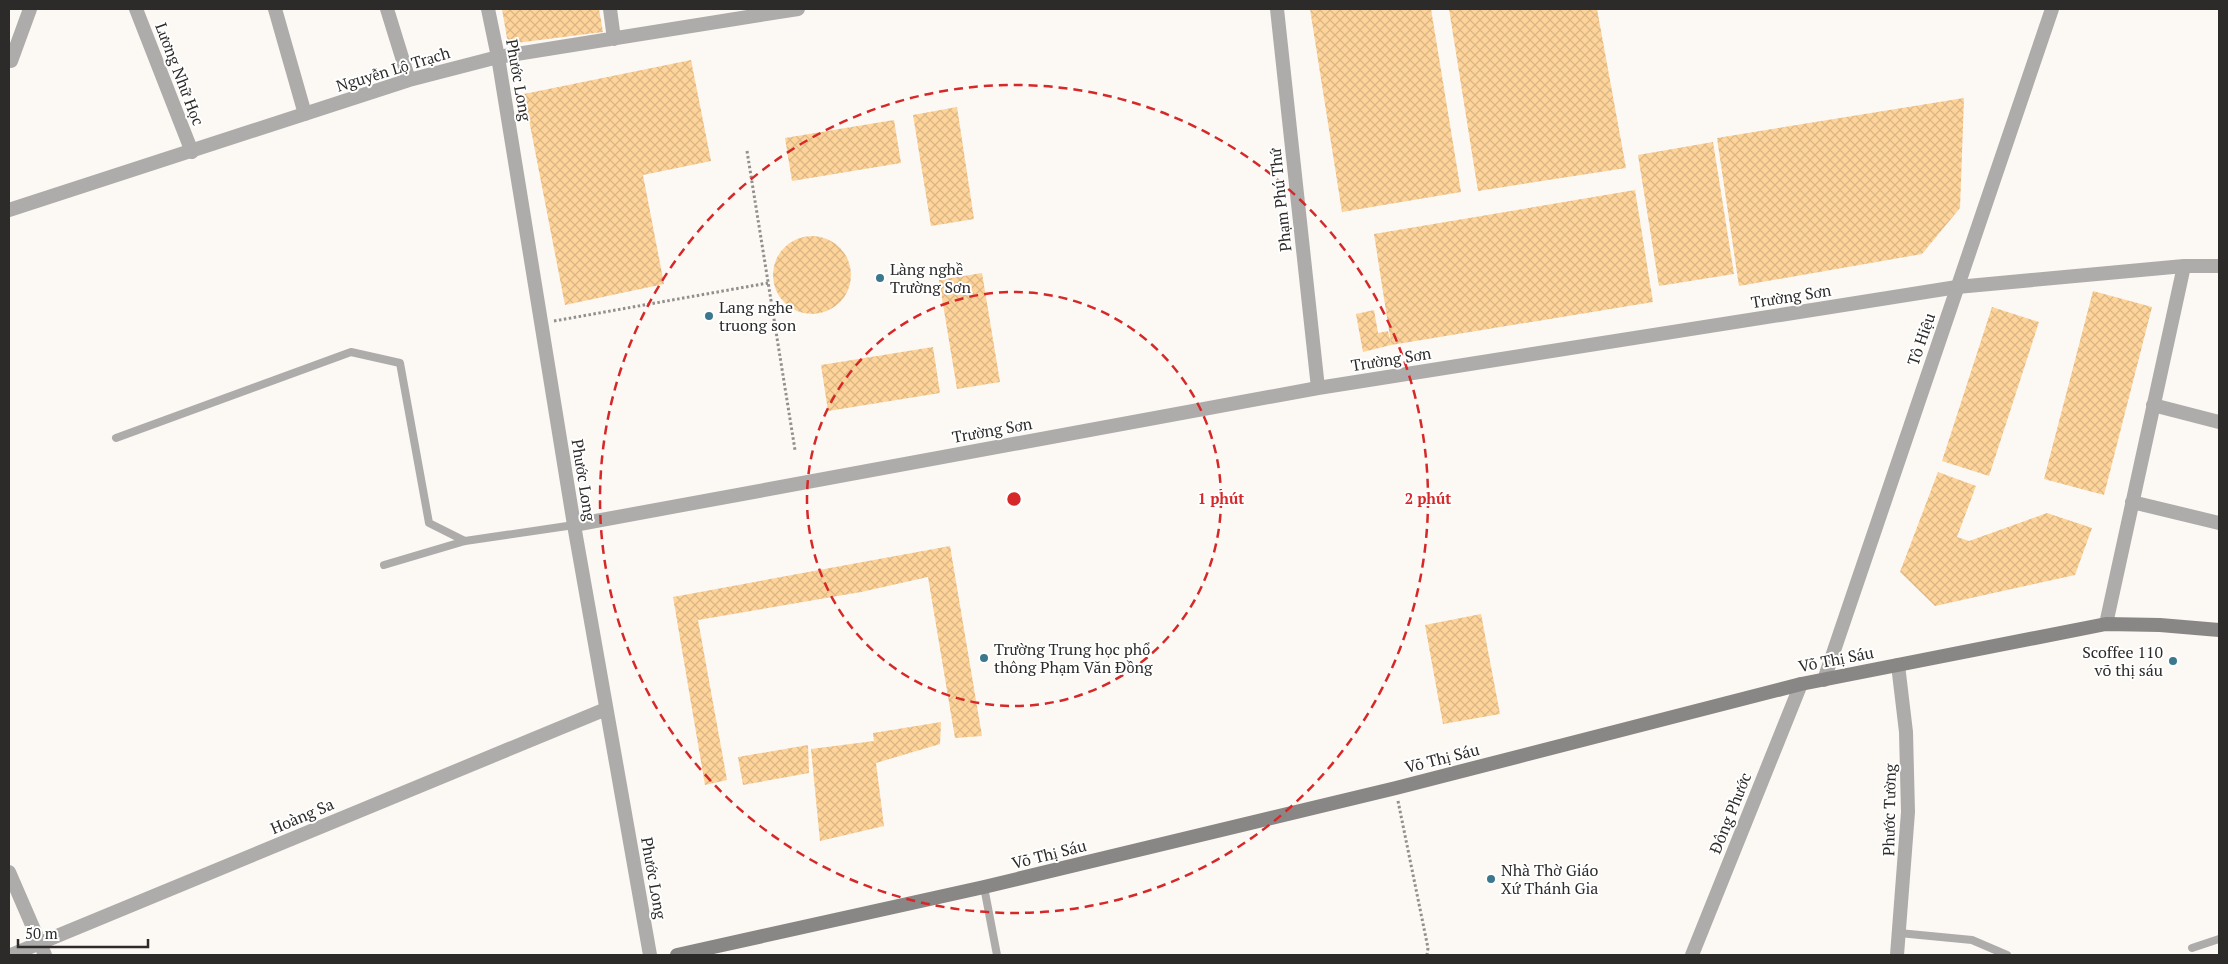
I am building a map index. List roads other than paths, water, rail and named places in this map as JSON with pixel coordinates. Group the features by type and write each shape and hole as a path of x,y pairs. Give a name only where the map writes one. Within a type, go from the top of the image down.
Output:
{"main road":[{"name":"Võ Thị Sáu","path":"677,955 984,887 1396,788 1801,684 2106,624 2160,625 2219,630"}],"street":[{"path":"9,63 30,9"},
{"name":"Lương Nhữ Học","path":"136,9 192,152"},
{"path":"275,9 305,114"},
{"path":"387,9 409,80"},
{"name":"Phước Long","path":"488,9 498,57 574,525 650,955"},
{"path":"610,9 614,39"},
{"name":"Nguyễn Lộ Trạch","path":"9,210 409,80 498,57 614,39 734,14 798,9"},
{"name":"Phạm Phú Thứ","path":"1277,9 1318,388"},
{"name":"Tô Hiệu","path":"1824,680 2052,9"},
{"path":"2106,624 2184,266"},
{"name":"Trường Sơn","path":"574,525 1318,388 1957,287 2184,266 2219,266"},
{"path":"2154,405 2219,422"},
{"path":"2132,502 2219,523"},
{"name":"Phước Tường","path":"1896,955 1908,812 1906,732 1898,665"},
{"name":"Đông Phước","path":"1692,955 1801,684"},
{"name":"Hoàng Sa","path":"11,955 43,949 606,709"},
{"path":"9,872 43,949"}],"lane":[{"path":"116,438 351,352 400,363 430,523 466,541"},
{"path":"384,565 466,541 574,525"},
{"path":"984,887 997,955"},
{"path":"1899,933 1972,940 2007,955"},
{"path":"2192,948 2219,938"}],"place":[{"name":"Làng nghề Trường Sơn","path":"880,278"},
{"name":"Lang nghe truong son","path":"709,316"},
{"name":"Trường Trung học phổ thông Phạm Văn Đồng","path":"984,658"},
{"name":"Scoffee 110 võ thị sáu","path":"2173,661"},
{"name":"Nhà Thờ Giáo Xứ Thánh Gia","path":"1491,879"}]}
